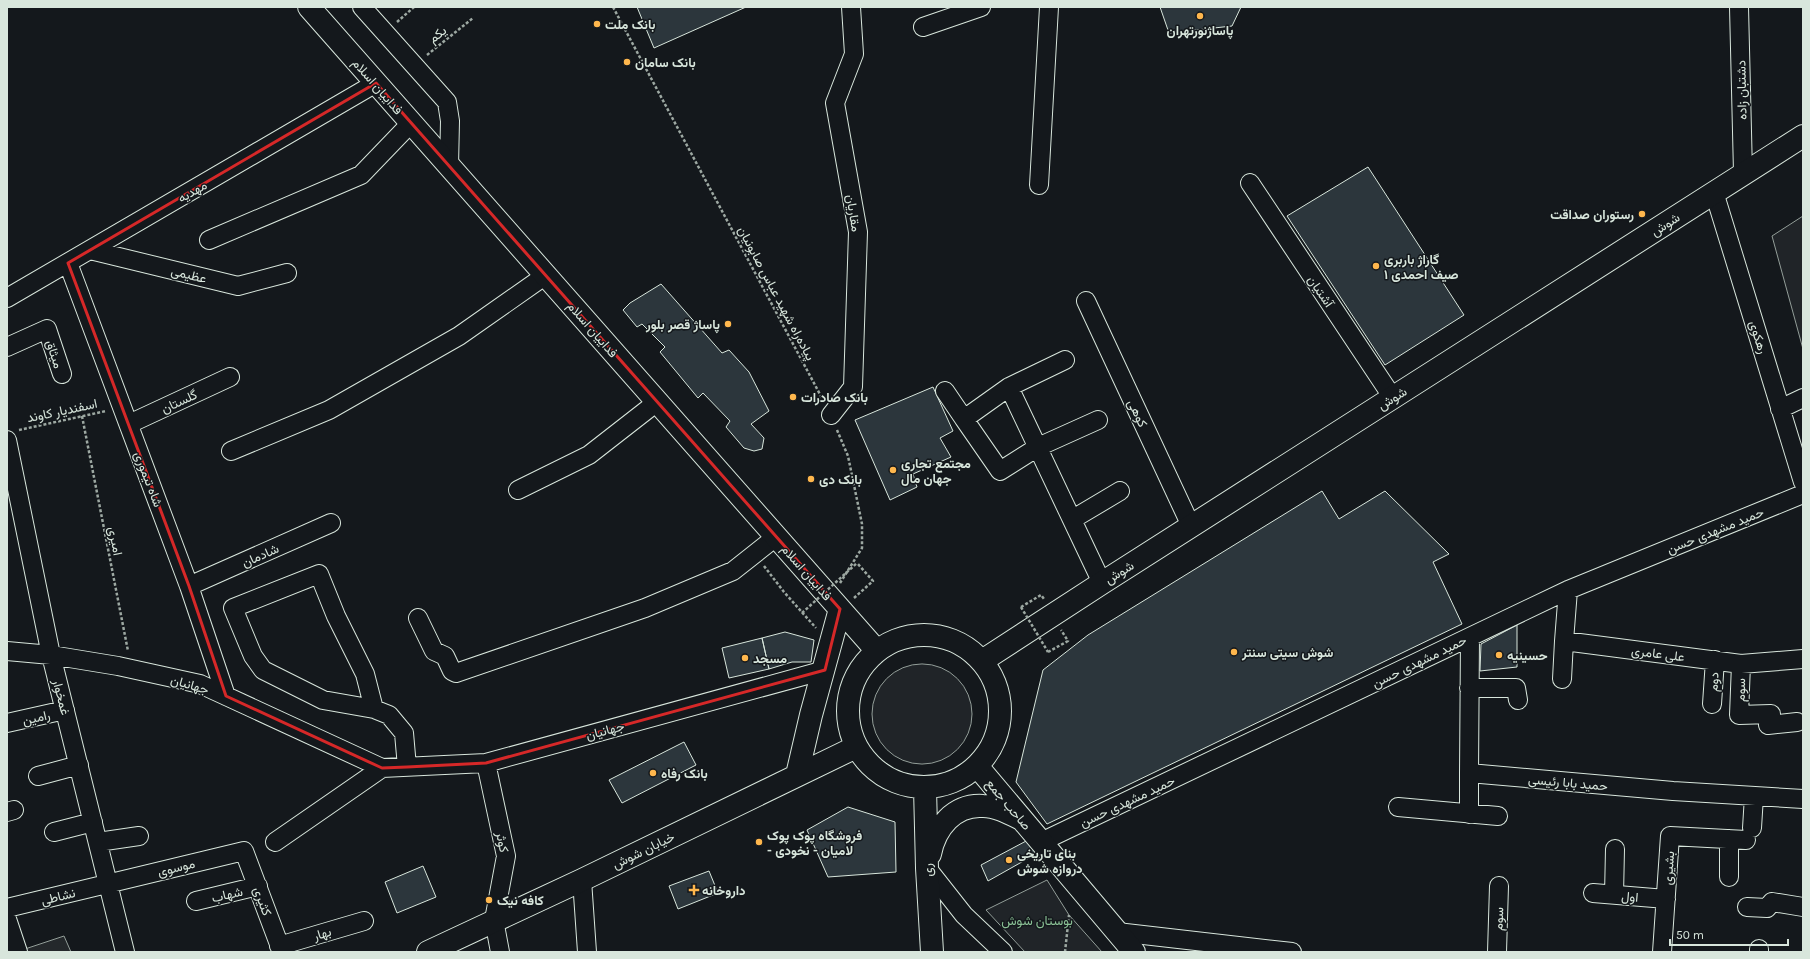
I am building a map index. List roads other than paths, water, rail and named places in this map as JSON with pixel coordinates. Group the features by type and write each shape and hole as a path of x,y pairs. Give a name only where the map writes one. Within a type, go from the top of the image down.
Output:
{"main road":[{"name":"فداییان اسلام","path":"309,7 877,651"},
{"name":"شوش","path":"982,661 1803,136"},
{"path":"797,775 811,715 825,670 836,604"},
{"path":"914,635 933,635 951,639 968,648 982,661 993,677 999,695 1000,714 997,733 989,751 977,766 962,777 944,785 925,788 906,786 888,779 872,768 856,747 851,736 847,717 848,698 854,679 864,663 877,651 895,640 914,635"},
{"name":"خیابان شوش","path":"428,952 582,880 856,747"},
{"name":"صاحب جمع","path":"977,766 1134,952"},
{"name":"ری","path":"925,788 926,868 932,952"},
{"path":"926,868 931,847 937,834 944,822 955,812 968,807 982,806 997,808 1024,821"}],"street":[{"path":"362,7 447,102 450,121 449,166"},
{"name":"مقاریان","path":"831,415 853,387 858,232 835,103 854,54 851,7"},
{"path":"923,27 982,7"},
{"path":"1039,185 1049,7"},
{"name":"دشتبان زاده","path":"1739,7 1743,173"},
{"name":"مهدیه","path":"7,298 376,84"},
{"path":"209,240 362,174 411,123"},
{"name":"آشتیان","path":"1250,183 1393,398"},
{"name":"رهکوی","path":"1714,192 1803,482"},
{"name":"عظیمی","path":"90,250 238,286 287,273"},
{"name":"شاه تیموری","path":"68,263 189,586 226,696"},
{"path":"231,451 336,406 459,336 546,275"},
{"name":"کوهی","path":"1086,301 1191,526"},
{"name":"میثاق","path":"7,347 47,329 62,374"},
{"path":"964,419 1010,387 1065,360"},
{"name":"گلستان","path":"129,424 230,378"},
{"path":"1010,387 1102,583"},
{"path":"945,391 1000,471 1038,447 1098,420"},
{"path":"1780,409 1803,398"},
{"path":"518,490 589,455 657,402"},
{"name":"غمخوار","path":"11,435 51,655 125,952"},
{"path":"1073,519 1120,491"},
{"name":"حمید مشهدی حسن","path":"1041,842 1568,590 1803,494"},
{"name":"شادمان","path":"189,586 331,523"},
{"path":"418,618 434,651 445,656 452,671 456,672 645,608 733,571 776,537"},
{"path":"374,709 365,674 336,616 319,574 232,608 253,656 263,670 323,700 374,709 389,715 404,733 407,767"},
{"path":"1562,679 1568,590"},
{"path":"1470,637 1470,814"},
{"name":"علی عامری","path":"1564,641 1741,664 1803,659"},
{"name":"جهانیان","path":"7,651 51,655 131,669 200,684 382,768 486,763 825,670"},
{"name":"دوم","path":"1712,704 1714,660"},
{"name":"سوم","path":"1741,664 1740,716 1771,714 1768,725 1797,722"},
{"path":"1469,688 1516,688 1518,700"},
{"name":"رامین","path":"7,723 65,710"},
{"name":"کوثر","path":"486,763 506,856 494,920"},
{"path":"38,776 79,765"},
{"path":"275,842 382,768"},
{"name":"حمید بابا رئیسی","path":"1469,773 1803,799"},
{"path":"1728,876 1754,796"},
{"path":"1398,807 1498,816"},
{"path":"54,832 93,822"},
{"path":"98,842 139,836"},
{"name":"بشیری","path":"1662,952 1670,836 1742,836"},
{"path":"1614,895 1615,849"},
{"name":"موسوی","path":"108,884 244,851"},
{"name":"کثیری","path":"244,851 280,949"},
{"path":"926,868 964,915 1003,952"},
{"path":"582,880 587,952"},
{"name":"نشاطی","path":"7,908 108,884"},
{"name":"شهاب","path":"196,901 258,886"},
{"name":"سوم","path":"1497,952 1499,886"},
{"name":"اول","path":"1593,893 1666,899"},
{"path":"1747,907 1767,908 1772,902 1803,907"},
{"path":"7,919 18,952"},
{"path":"494,920 500,952"},
{"name":"بهار","path":"280,949 364,921"},
{"path":"1117,932 1292,952"}],"place":[{"name":"پاساژنورتهران","path":"1200,16"},
{"name":"بانک ملت","path":"597,24"},
{"name":"بانک سامان","path":"627,62"},
{"name":"رستوران صداقت","path":"1642,214"},
{"name":"گاراژ باربری صیف احمدی ۱","path":"1376,266"},
{"name":"پاساژ قصر بلور","path":"728,324"},
{"name":"بانک صادرات","path":"793,397"},
{"name":"مجتمع تجاری جهان مال","path":"893,470"},
{"name":"بانک دی","path":"811,479"},
{"name":"شوش سیتی سنتر","path":"1234,652"},
{"name":"حسینیه","path":"1499,655"},
{"name":"مسجد","path":"745,658"},
{"name":"بانک رفاه","path":"653,773"},
{"name":"فروشگاه پوک پوک - لاميان - نخودی","path":"759,842"},
{"name":"بنای تاریخی دروازه شوش","path":"1009,860"},
{"name":"داروخانه","path":"694,890"},
{"name":"کافه نیک","path":"489,900"}],"park label":[{"name":"بوستان شوش","path":"1037,920"}]}
